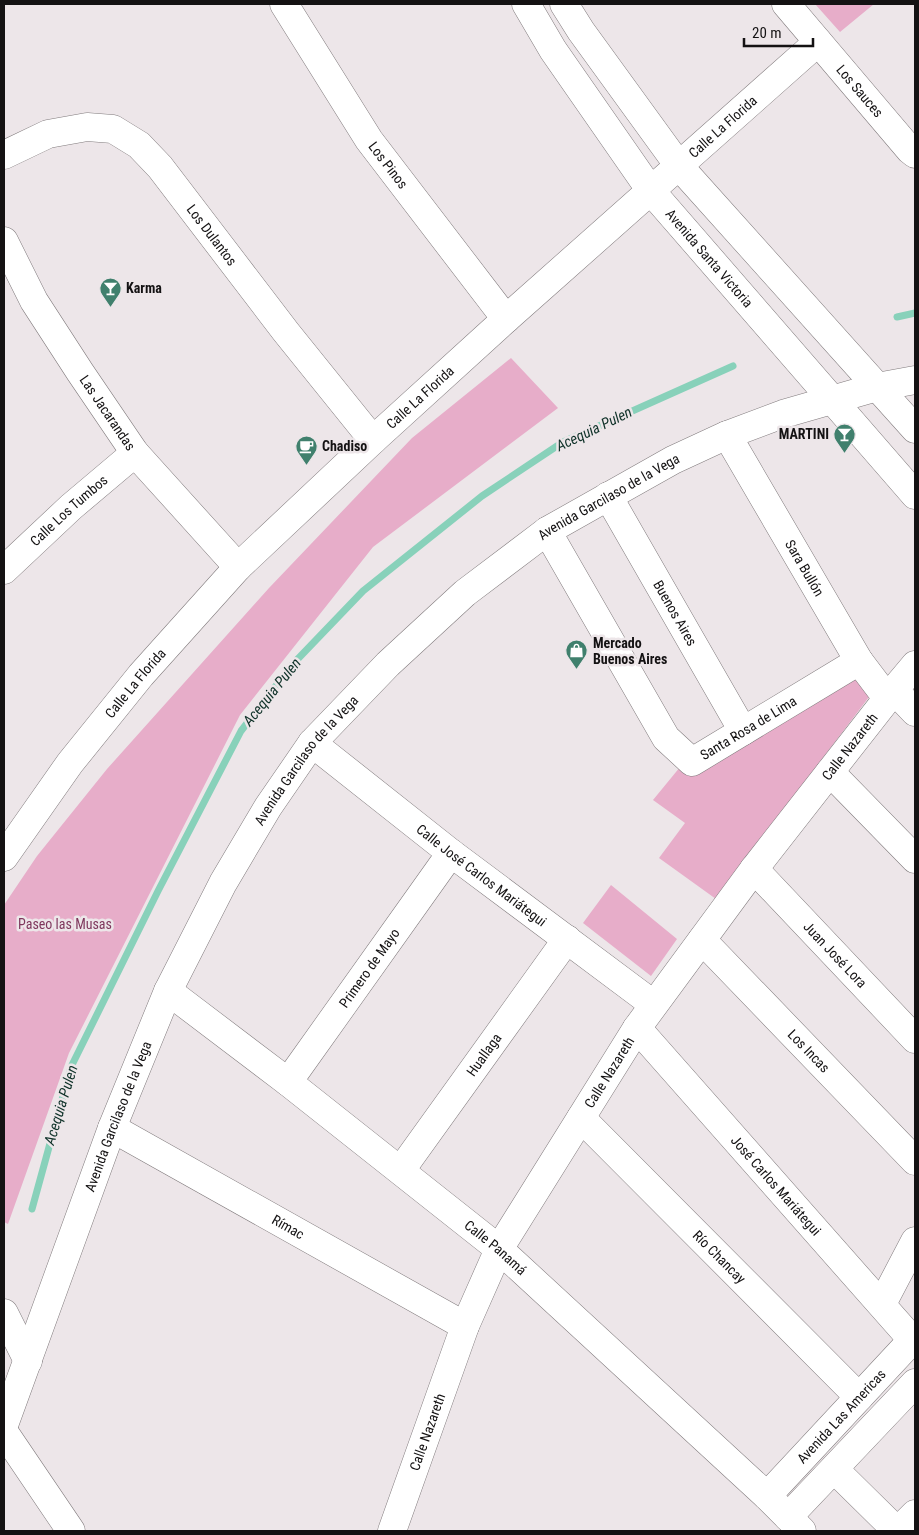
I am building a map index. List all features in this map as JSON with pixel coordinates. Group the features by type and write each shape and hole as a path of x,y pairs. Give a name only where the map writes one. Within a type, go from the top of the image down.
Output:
{"street":[{"name":"Los Pinos","path":"284,4 369,140 506,319"},
{"name":"Avenida Santa Victoria","path":"526,4 554,50 651,191 915,495"},
{"path":"564,4 581,31 679,166 915,429"},
{"name":"Los Sauces","path":"786,4 915,154"},
{"name":"Calle La Florida","path":"4,857 70,763 141,675 238,567 373,440 506,319 818,42"},
{"name":"Los Dulantos","path":"4,155 48,134 87,127 113,129 138,145 160,167 286,332 373,440"},
{"name":"Las Jacarandas","path":"4,241 34,301 135,454 238,567"},
{"name":"Avenida Garcilaso de la Vega","path":"4,1425 112,1128 168,991 223,883 268,807 312,743 388,664 465,593 547,531 673,460 726,435 783,414 877,387 915,380"},
{"name":"Sara Bullón","path":"726,435 859,661 890,694 915,712"},
{"name":"Calle Los Tumbos","path":"4,570 70,507 135,454"},
{"name":"Buenos Aires","path":"608,496 743,731"},
{"name":"Santa Rosa de Lima","path":"547,531 666,738 692,762 859,661"},
{"name":"Calle Nazareth","path":"392,1531 465,1326 498,1248 653,1004 754,869 890,694 915,665"},
{"name":"Calle José Carlos Mariátegui","path":"312,743 451,853 653,1004"},
{"path":"830,772 915,859"},
{"name":"Primero de Mayo","path":"288,1082 451,853"},
{"name":"Juan José Lora","path":"754,869 915,1039"},
{"name":"Huallaga","path":"401,1170 567,939"},
{"name":"Los Incas","path":"702,940 915,1161"},
{"name":"Calle Panamá","path":"168,991 401,1170 498,1248 795,1524"},
{"name":"José Carlos Mariátegui","path":"637,1028 914,1340"},
{"name":"Río Chancay","path":"581,1118 859,1397"},
{"name":"Rímac","path":"112,1128 465,1326"},
{"path":"882,1304 915,1241"},
{"path":"4,1313 28,1361"},
{"name":"Avenida Las Americas","path":"766,1496 914,1340"},
{"path":"795,1524 834,1469 915,1383"},
{"path":"4,1432 72,1531"},
{"path":"834,1469 897,1531 915,1514"}],"green space":[{"path":"815,4 874,4 840,32"},
{"name":"Paseo las Musas","path":"511,358 558,408 373,547 240,715 69,1053 8,1224 4,1222 4,905 37,856 107,769 269,588 412,438"},
{"path":"861,676 872,693 716,899 659,858 685,823 653,800 685,761 847,678"},
{"path":"611,885 677,939 651,976 583,923"}],"waterway":[{"name":"Acequia Pulen","path":"897,317 915,313"},
{"name":"Acequia Pulen","path":"32,1209 71,1067 158,891 241,731 292,665 363,591 482,496 563,442 733,366"}],"place":[{"name":"Karma","path":"110,307"},
{"name":"MARTINI","path":"845,453"},
{"name":"Chadiso","path":"306,465"},
{"name":"Mercado Buenos Aires","path":"577,670"}]}
